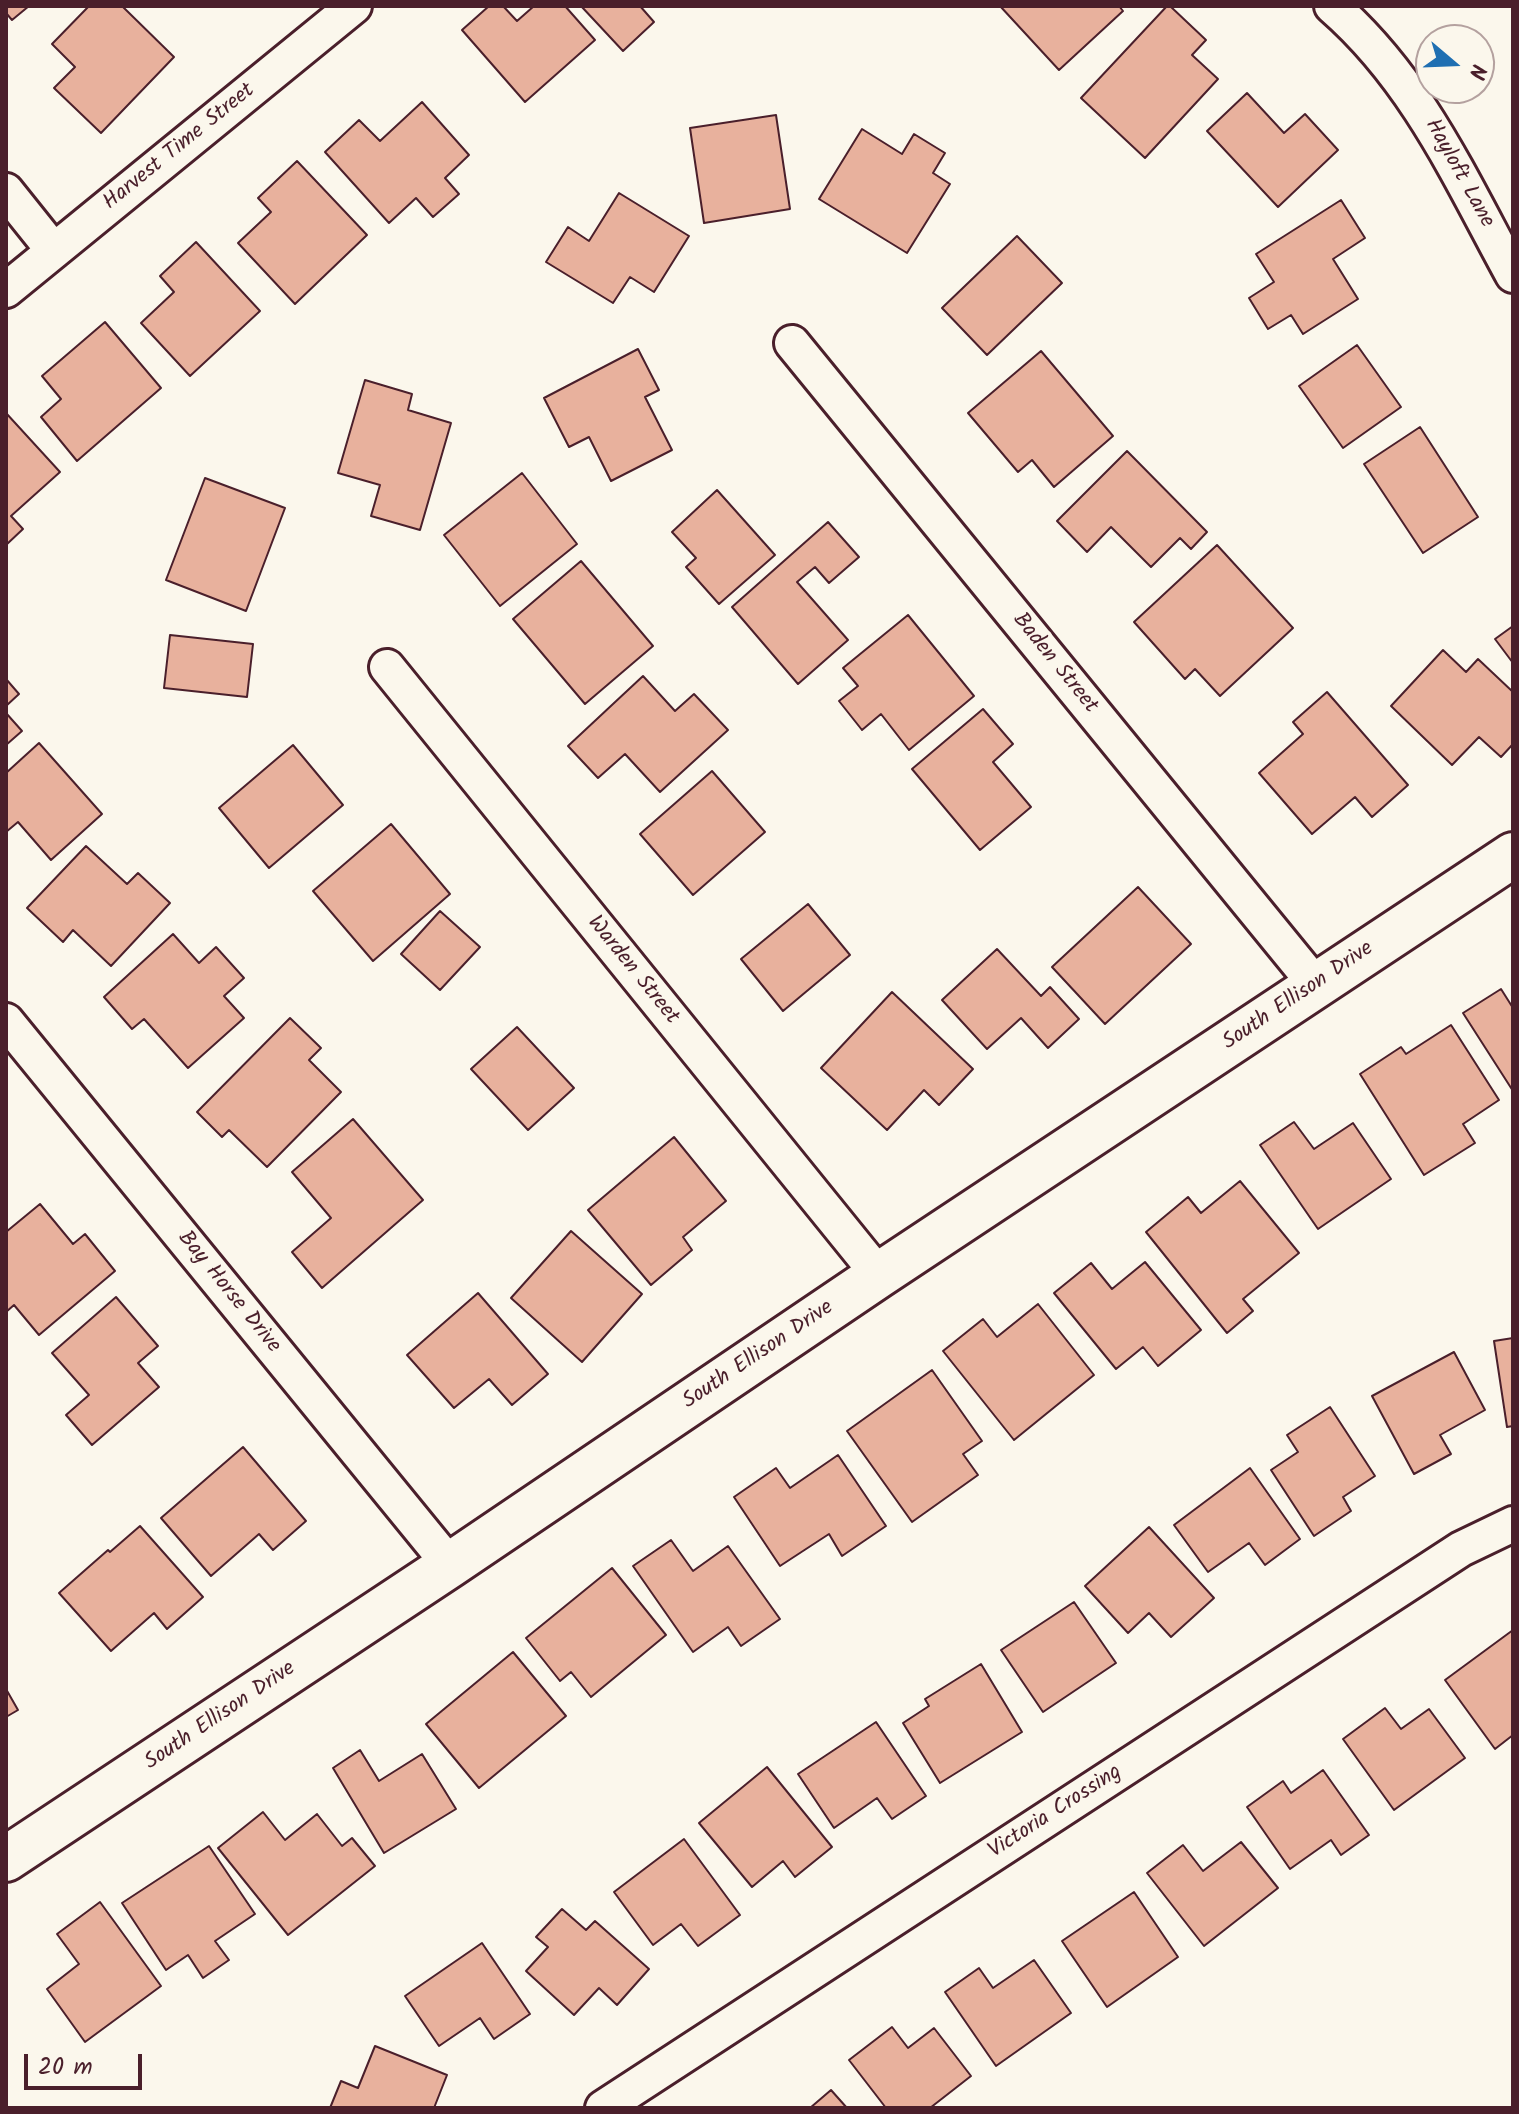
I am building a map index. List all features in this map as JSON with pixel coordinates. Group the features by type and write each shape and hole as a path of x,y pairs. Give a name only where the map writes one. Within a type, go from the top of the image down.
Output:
{"street":[{"name":"Harvest Time Street","path":"6,290 354,6"},
{"name":"Hayloft Lane","path":"1332,6 1377,50 1403,81 1429,120 1513,275"},
{"path":"6,191 54,251"},
{"name":"Baden Street","path":"792,343 1316,985"},
{"name":"Warden Street","path":"387,667 879,1275"},
{"name":"South Ellison Drive","path":"6,1859 1513,855"},
{"name":"Bay Horse Drive","path":"6,1021 450,1565"},
{"name":"Victoria Crossing","path":"603,2108 1461,1549 1513,1524"}],"building":[{"path":"6,6 29,6 12,20 6,13"},
{"path":"89,6 122,6 174,57 101,133 54,88 75,67 52,44"},
{"path":"489,6 503,6 517,21 534,6 565,6 595,40 525,102 462,30"},
{"path":"581,6 640,6 654,22 623,51"},
{"path":"1000,6 1119,6 1123,11 1059,70"},
{"path":"1167,6 1206,40 1192,55 1218,79 1145,158 1081,98"},
{"path":"1247,93 1284,133 1305,114 1338,150 1278,207 1207,131"},
{"path":"422,102 469,155 445,178 459,194 433,217 416,198 389,223 325,152 359,120 380,141"},
{"path":"776,115 790,209 704,223 690,128"},
{"path":"862,129 902,154 914,134 945,153 933,173 950,184 907,253 819,199"},
{"path":"297,161 367,235 295,304 238,243 271,212 258,198"},
{"path":"619,193 689,236 654,292 630,277 613,303 546,262 568,227 589,241"},
{"path":"1341,200 1365,238 1333,259 1358,299 1303,334 1291,315 1268,329 1249,298 1274,282 1256,254"},
{"path":"1017,236 1062,283 987,355 942,308"},
{"path":"196,242 260,311 190,376 141,323 174,292 160,276"},
{"path":"105,322 161,388 77,461 41,417 61,399 42,376"},
{"path":"1357,345 1401,407 1343,448 1299,386"},
{"path":"638,349 659,390 645,397 672,450 611,481 589,437 569,447 544,398"},
{"path":"1041,351 1113,436 1054,487 1032,460 1018,472 968,413"},
{"path":"365,380 412,394 408,410 451,423 420,530 371,516 380,485 338,473"},
{"path":"6,413 60,472 11,516 23,529 6,545"},
{"path":"1420,427 1478,517 1423,553 1364,464"},
{"path":"1127,451 1207,532 1191,549 1180,538 1151,567 1111,527 1087,552 1057,521"},
{"path":"522,473 577,544 500,606 444,535"},
{"path":"205,478 285,508 246,611 166,580"},
{"path":"717,490 775,555 719,604 686,567 696,558 672,532"},
{"path":"828,522 859,557 829,583 815,567 797,582 848,640 798,684 732,607"},
{"path":"1217,545 1293,628 1220,696 1195,669 1185,679 1134,622"},
{"path":"581,561 653,646 585,704 513,619"},
{"path":"908,615 974,696 909,750 881,714 862,730 839,701 858,686 843,668"},
{"path":"1513,626 1513,663 1495,639"},
{"path":"170,635 253,644 247,697 164,688"},
{"path":"1443,650 1466,672 1478,659 1513,692 1513,744 1501,757 1479,737 1452,765 1391,706"},
{"path":"643,676 675,711 694,694 728,730 660,792 625,754 598,778 568,746"},
{"path":"6,679 19,694 6,706"},
{"path":"1327,692 1408,785 1372,817 1355,797 1312,834 1259,773 1303,734 1293,722"},
{"path":"983,709 1013,744 993,762 1031,807 980,850 912,769"},
{"path":"6,713 22,731 6,745"},
{"path":"39,743 102,814 51,860 18,822 6,832 6,773"},
{"path":"293,745 343,805 269,868 219,808"},
{"path":"712,771 765,832 693,895 640,834"},
{"path":"391,824 450,894 373,961 313,891"},
{"path":"86,846 127,884 138,873 170,903 111,966 73,930 63,942 27,908"},
{"path":"1138,887 1191,944 1105,1024 1052,967"},
{"path":"808,904 850,955 783,1011 741,959"},
{"path":"440,911 480,947 440,990 401,954"},
{"path":"173,934 199,963 216,947 244,978 224,996 244,1018 188,1068 144,1019 132,1029 104,997"},
{"path":"997,949 1041,996 1050,987 1079,1019 1048,1048 1021,1018 987,1049 942,1000"},
{"path":"1501,989 1513,1008 1513,1091 1463,1013"},
{"path":"892,992 973,1069 939,1105 924,1090 887,1130 821,1068"},
{"path":"290,1018 321,1048 309,1060 341,1092 267,1167 229,1130 222,1137 197,1112"},
{"path":"1451,1025 1499,1100 1463,1124 1475,1143 1424,1175 1360,1074 1401,1047 1406,1054"},
{"path":"517,1027 574,1088 528,1130 471,1069"},
{"path":"353,1119 423,1200 322,1288 292,1252 331,1218 292,1172"},
{"path":"1294,1122 1314,1149 1353,1123 1391,1179 1318,1229 1260,1145"},
{"path":"674,1137 726,1201 683,1237 692,1250 651,1285 588,1210"},
{"path":"1240,1181 1299,1253 1243,1299 1253,1311 1227,1333 1146,1232 1188,1197 1201,1213"},
{"path":"40,1204 73,1244 85,1234 115,1271 39,1335 14,1305 6,1312 6,1232"},
{"path":"571,1231 642,1294 582,1362 511,1298"},
{"path":"1145,1262 1201,1330 1158,1366 1143,1347 1116,1369 1054,1293 1091,1263 1112,1289"},
{"path":"478,1293 548,1374 512,1405 489,1379 454,1408 407,1355"},
{"path":"116,1297 158,1346 138,1363 159,1387 92,1445 66,1415 89,1395 52,1353"},
{"path":"1038,1304 1094,1375 1014,1440 943,1351 983,1319 997,1337"},
{"path":"1513,1338 1513,1426 1507,1427 1494,1341"},
{"path":"1454,1352 1485,1410 1440,1435 1451,1454 1414,1474 1372,1396"},
{"path":"932,1370 982,1441 963,1454 978,1475 912,1522 847,1431"},
{"path":"1330,1407 1375,1476 1343,1497 1351,1511 1314,1536 1271,1470 1298,1452 1287,1435"},
{"path":"243,1447 306,1521 273,1550 259,1534 211,1576 161,1518"},
{"path":"838,1455 886,1526 842,1556 829,1534 780,1566 734,1497 776,1468 790,1488"},
{"path":"1250,1468 1300,1539 1265,1565 1249,1543 1208,1572 1174,1525"},
{"path":"140,1526 203,1597 167,1629 154,1613 111,1651 59,1593"},
{"path":"1149,1527 1214,1598 1171,1637 1149,1613 1128,1633 1085,1586"},
{"path":"671,1540 693,1571 728,1546 780,1619 741,1646 728,1627 693,1652 633,1566"},
{"path":"612,1568 666,1635 591,1697 571,1672 560,1681 526,1638"},
{"path":"1074,1602 1116,1663 1043,1712 1001,1650"},
{"path":"1513,1630 1513,1735 1495,1749 1445,1680"},
{"path":"513,1652 566,1716 479,1788 426,1724"},
{"path":"981,1664 1022,1732 940,1783 903,1723 929,1706 925,1699"},
{"path":"6,1689 18,1710 6,1717"},
{"path":"1385,1708 1401,1729 1429,1709 1465,1758 1394,1810 1343,1739"},
{"path":"876,1722 926,1796 892,1819 877,1798 834,1828 798,1774"},
{"path":"360,1750 379,1781 422,1754 456,1809 384,1853 333,1768"},
{"path":"767,1767 832,1847 795,1877 783,1861 752,1887 699,1823"},
{"path":"1323,1770 1369,1835 1341,1855 1331,1840 1290,1869 1247,1807 1283,1781 1291,1793"},
{"path":"263,1812 285,1840 317,1814 342,1846 352,1838 375,1866 288,1935 218,1848"},
{"path":"684,1839 740,1915 698,1946 681,1924 653,1945 614,1892"},
{"path":"1241,1842 1278,1888 1204,1946 1147,1873 1183,1845 1203,1871"},
{"path":"209,1846 255,1914 215,1941 229,1960 203,1978 188,1955 166,1970 122,1903"},
{"path":"1134,1892 1178,1957 1107,2007 1062,1941"},
{"path":"100,1902 161,1986 85,2042 47,1989 79,1964 57,1934"},
{"path":"562,1909 586,1930 595,1921 649,1969 617,2005 599,1988 574,2015 526,1971 548,1947 536,1937"},
{"path":"482,1943 530,2014 494,2039 480,2018 439,2046 405,1996"},
{"path":"1034,1960 1071,2013 996,2066 945,1992 979,1968 993,1988"},
{"path":"892,2027 908,2048 934,2028 971,2076 930,2108 886,2108 849,2060"},
{"path":"375,2046 447,2075 434,2108 330,2108 341,2081 358,2088"},
{"path":"831,2090 847,2108 810,2108"}]}
